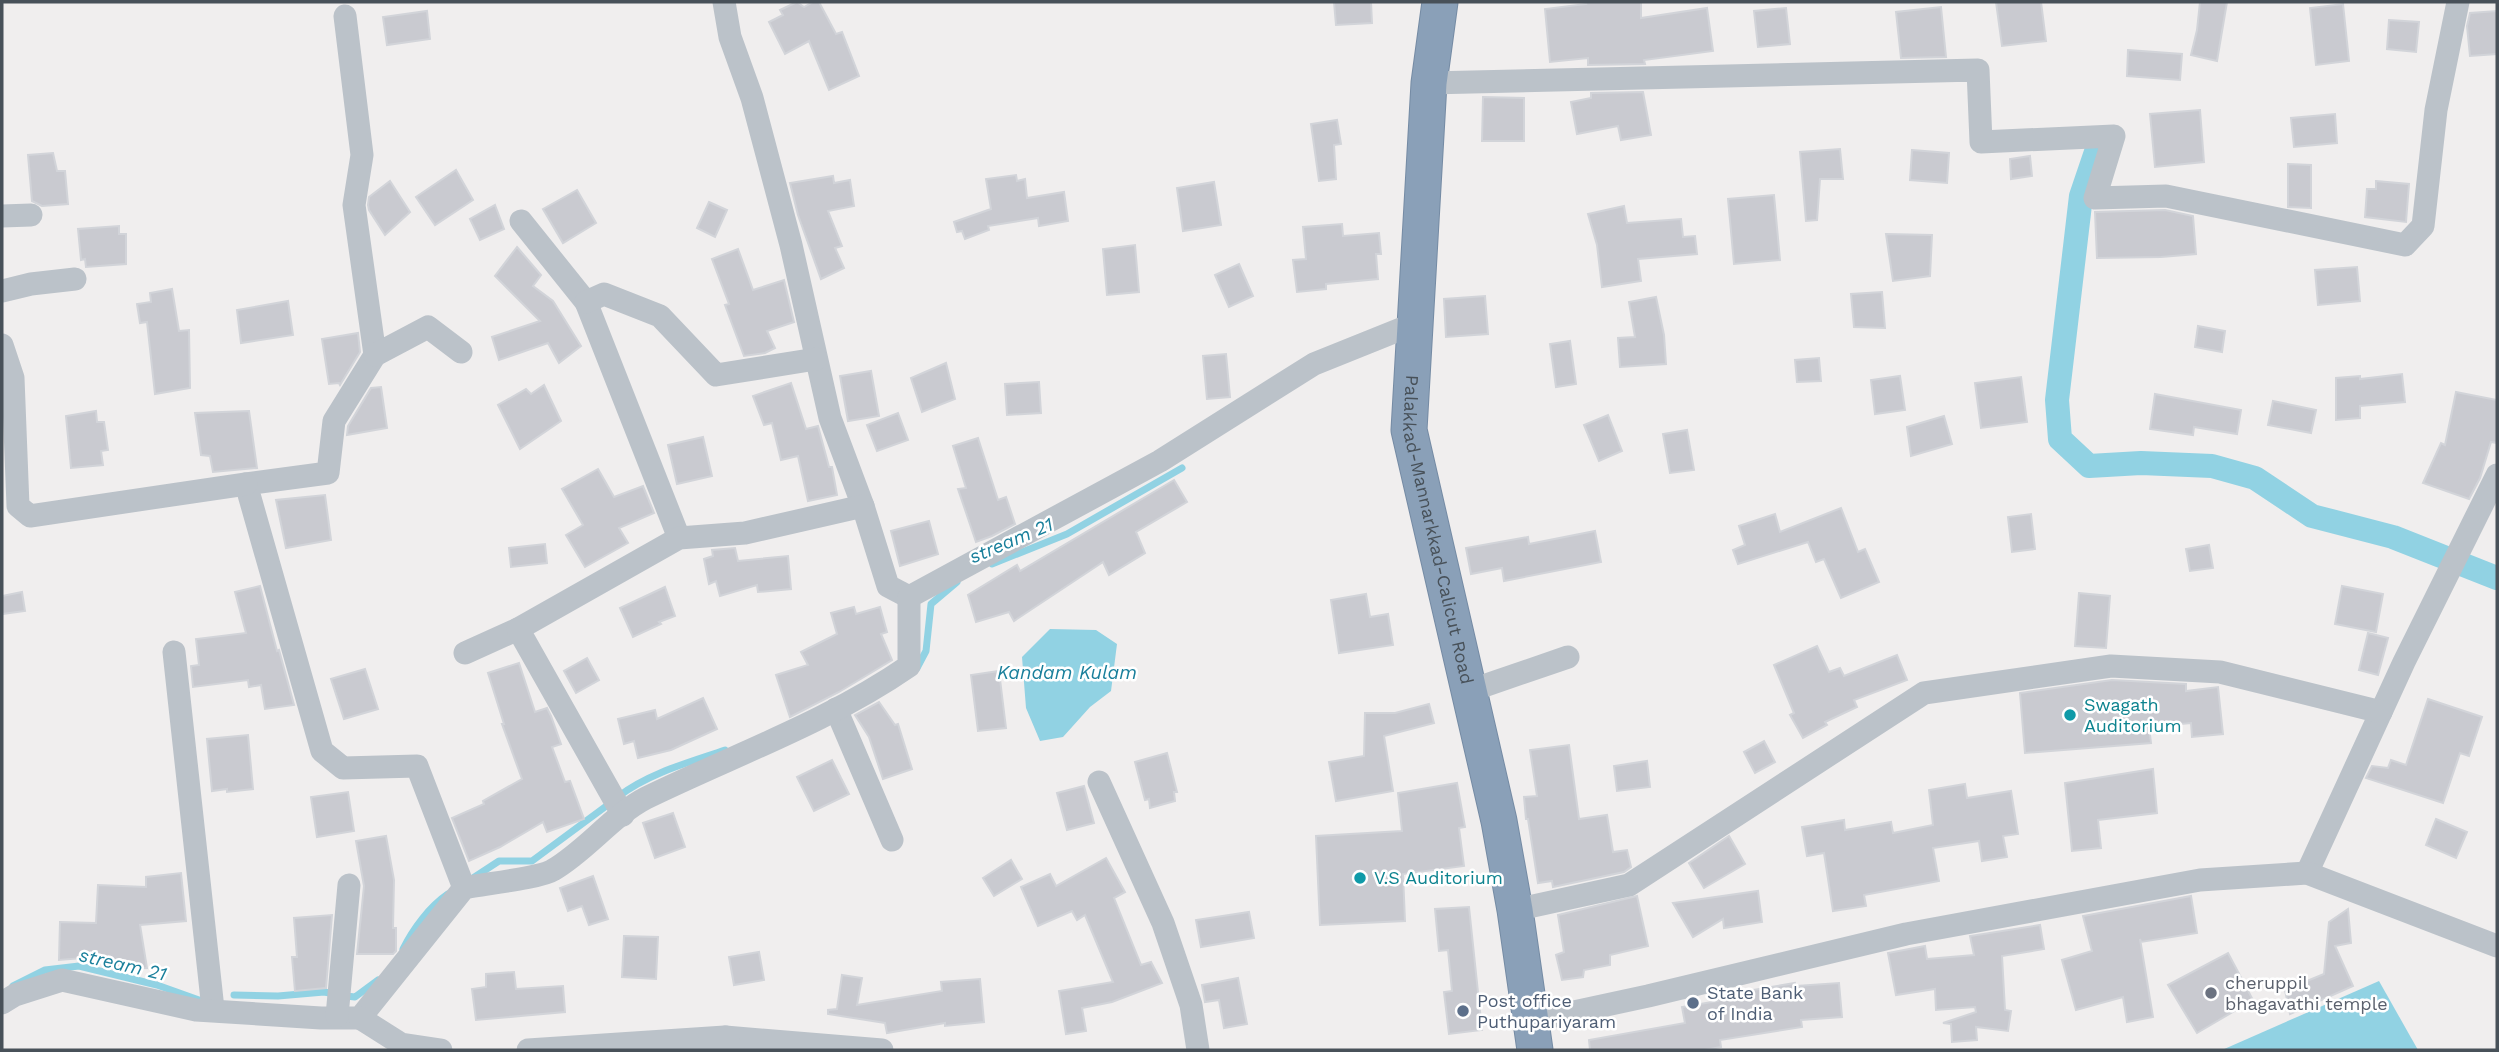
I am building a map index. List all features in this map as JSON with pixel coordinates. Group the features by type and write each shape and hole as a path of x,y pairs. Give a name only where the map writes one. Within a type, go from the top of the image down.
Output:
{"highway":[{"name":"Palakkad-Mannarkkad-Calicut Road","path":"1440,2 1429,83 1409,430 1499,821 1534,1036"}],"street":[{"path":"724,2 730,37 752,98 786,223 830,418 863,506 888,586 909,597"},
{"path":"1429,83 1978,70 1981,142 2114,135 2095,198 2166,196 2405,245 2423,226 2436,110 2458,2"},
{"path":"345,16 362,155 354,205 375,355"},
{"path":"2,216 31,215"},
{"path":"521,221 586,302 679,538"},
{"path":"2,291 75,279"},
{"path":"586,302 604,293 660,316 716,374 816,359"},
{"path":"909,597 1160,461 1314,364 1416,323"},
{"path":"2,345 13,378 18,506 30,516 328,474 334,422 375,355 428,327 461,352"},
{"path":"2307,873 2381,712 2497,475"},
{"path":"246,484 323,751 343,768 417,766 464,888"},
{"path":"465,653 518,629 679,538 744,533 863,506"},
{"path":"349,1017 464,888 551,872 643,800 836,709 909,666 909,597"},
{"path":"518,629 623,815"},
{"path":"174,652 213,1009"},
{"path":"1469,691 1568,657"},
{"path":"1515,909 1629,885 1924,693 2111,666 2220,672 2381,712"},
{"path":"836,709 892,840"},
{"path":"1099,782 1163,923 1191,1004 1198,1050"},
{"path":"1534,1036 1648,996 1906,934 2200,880 2307,873 2497,946"},
{"path":"349,885 349,1017"},
{"path":"2,1003 15,995 62,980 196,1010 321,1018 349,1017 401,1044 441,1050"},
{"path":"528,1050 729,1043 881,1050"}],"water":[{"name":"Kandam Kulam","path":"1050,629 1096,630 1117,644 1111,691 1090,707 1063,737 1040,741 1026,708 1022,657"},
{"path":"2379,981 2418,1050 2222,1050"}],"building":[{"path":"797,2 804,7 819,2 836,34 842,32 859,76 829,90 809,41 785,54 769,22 783,15 780,10"},
{"path":"1334,2 1371,2 1372,23 1336,25"},
{"path":"1585,2 1641,2 1641,18 1707,8 1713,51 1644,60 1645,64 1588,65 1588,58 1550,62 1545,9 1586,4"},
{"path":"1996,2 2041,2 2046,41 2002,46"},
{"path":"2200,2 2227,2 2217,61 2191,55"},
{"path":"2343,4 2349,61 2316,65 2310,8"},
{"path":"1941,7 1946,57 1901,58 1896,12"},
{"path":"1786,8 1790,44 1758,47 1754,11"},
{"path":"427,11 430,39 387,45 383,17"},
{"path":"2497,11 2497,54 2470,56 2467,26 2470,13"},
{"path":"2389,20 2419,22 2416,52 2387,49"},
{"path":"2128,50 2182,54 2180,80 2127,76"},
{"path":"1643,92 1651,135 1621,140 1618,126 1577,134 1571,102 1591,98 1591,93"},
{"path":"1483,97 1524,98 1524,141 1482,141"},
{"path":"2200,110 2204,162 2155,167 2150,114"},
{"path":"2335,114 2337,143 2294,147 2291,118"},
{"path":"1337,120 1341,144 1334,145 1336,179 1319,181 1311,124"},
{"path":"1840,149 1843,179 1820,179 1817,220 1806,221 1800,152"},
{"path":"1912,150 1949,153 1947,183 1910,180"},
{"path":"53,153 57,171 65,171 68,204 42,206 32,201 28,155"},
{"path":"2030,156 2032,176 2011,179 2010,159"},
{"path":"2288,164 2311,165 2311,208 2288,207"},
{"path":"456,170 473,200 435,225 416,197"},
{"path":"1016,175 1017,181 1025,179 1027,198 1064,192 1068,221 1039,226 1038,218 988,226 989,230 965,239 962,231 957,232 954,222 991,209 986,179"},
{"path":"833,176 834,183 850,180 854,206 828,211 842,246 835,248 844,268 821,279 798,215 790,183"},
{"path":"390,181 410,212 385,235 368,205 369,197"},
{"path":"2376,181 2409,184 2406,222 2365,217 2367,189 2376,189"},
{"path":"1214,182 1221,225 1183,231 1177,188"},
{"path":"577,190 596,223 563,243 543,209"},
{"path":"1774,195 1780,260 1734,264 1728,199"},
{"path":"709,202 727,210 715,237 697,228"},
{"path":"495,205 504,229 480,240 470,219"},
{"path":"1624,206 1627,223 1681,219 1683,237 1695,236 1697,254 1638,259 1641,281 1602,287 1597,245 1588,214"},
{"path":"2165,210 2193,216 2196,254 2097,258 2095,212"},
{"path":"1342,224 1343,236 1379,233 1381,254 1376,254 1378,279 1326,284 1326,289 1297,292 1293,260 1306,259 1303,227"},
{"path":"119,226 119,234 126,234 126,264 86,267 85,259 81,260 78,229"},
{"path":"1886,234 1932,235 1930,276 1893,281"},
{"path":"1135,245 1139,292 1107,295 1103,249"},
{"path":"517,247 541,275 533,286 553,301 581,346 559,363 548,343 499,360 492,337 540,321 495,276"},
{"path":"738,249 753,290 784,280 794,322 767,331 775,348 765,353 744,356 712,259"},
{"path":"1239,264 1253,296 1229,307 1215,275"},
{"path":"2357,267 2360,301 2318,305 2315,270"},
{"path":"172,289 179,331 189,330 190,388 155,394 147,322 140,323 137,304 151,302 150,293"},
{"path":"1882,292 1885,328 1854,327 1851,294"},
{"path":"1485,296 1488,334 1446,337 1444,299"},
{"path":"1656,297 1664,335 1666,364 1620,367 1618,338 1635,337 1629,302"},
{"path":"288,301 293,335 241,343 237,310"},
{"path":"2198,326 2225,331 2222,352 2195,347"},
{"path":"358,333 360,352 340,385 329,384 322,339"},
{"path":"1570,341 1576,384 1556,387 1550,344"},
{"path":"1226,354 1230,397 1207,399 1203,356"},
{"path":"1819,358 1821,381 1797,382 1795,360"},
{"path":"946,363 955,399 922,412 911,378"},
{"path":"871,371 879,416 848,421 840,376"},
{"path":"2402,374 2405,402 2360,406 2360,418 2336,420 2336,378 2360,376 2360,379"},
{"path":"1900,376 1905,410 1875,414 1871,380"},
{"path":"2021,377 2027,422 1981,428 1975,383"},
{"path":"1039,382 1041,413 1007,415 1005,384"},
{"path":"791,383 806,429 818,426 829,467 832,467 837,495 808,501 798,456 781,460 772,423 764,425 753,396"},
{"path":"544,385 561,421 520,449 498,405 526,389 531,394"},
{"path":"381,387 387,428 347,435 348,426 371,388"},
{"path":"2456,392 2497,400 2497,443 2491,442 2480,478 2469,499 2423,483 2441,443 2445,445"},
{"path":"2155,394 2241,410 2237,434 2194,427 2193,435 2150,429"},
{"path":"2273,401 2316,410 2311,433 2268,425"},
{"path":"96,411 97,422 104,422 108,450 101,451 103,465 71,468 66,416"},
{"path":"249,411 257,468 213,472 210,456 201,455 195,413"},
{"path":"898,413 908,440 877,451 867,425"},
{"path":"1608,415 1622,451 1599,461 1584,425"},
{"path":"1944,416 1952,444 1911,456 1907,427"},
{"path":"1687,430 1694,470 1670,473 1663,434"},
{"path":"703,437 712,476 677,484 668,445"},
{"path":"978,438 998,500 1006,497 1015,524 976,542 958,489 966,488 953,446"},
{"path":"598,469 614,497 643,486 654,513 619,528 628,543 585,567 566,535 583,525 562,489"},
{"path":"1174,480 1187,502 1136,532 1145,553 1109,575 1103,562 1014,621 1009,612 976,622 968,595 1017,565 1020,571"},
{"path":"325,495 331,540 286,548 276,500"},
{"path":"1841,508 1858,552 1865,549 1879,582 1841,598 1824,559 1816,562 1808,542 1738,564 1733,550 1745,545 1739,526 1775,514 1780,532"},
{"path":"2031,514 2035,549 2012,552 2008,517"},
{"path":"929,521 938,554 900,566 891,531"},
{"path":"1595,531 1601,562 1504,581 1502,568 1471,574 1466,548 1528,537 1529,544"},
{"path":"545,544 547,563 511,567 509,548"},
{"path":"2209,545 2213,568 2190,571 2186,549"},
{"path":"735,548 738,561 788,556 791,589 758,592 757,585 720,596 716,581 709,584 704,559 713,556 712,550"},
{"path":"260,586 294,705 265,709 261,685 249,687 248,680 193,687 191,666 199,665 196,639 246,633 235,592"},
{"path":"2342,586 2383,594 2376,632 2335,624"},
{"path":"665,587 675,616 633,637 620,608"},
{"path":"22,592 25,611 2,614 2,596"},
{"path":"2079,593 2110,596 2106,648 2075,646"},
{"path":"1366,594 1370,617 1388,614 1393,645 1339,653 1331,600"},
{"path":"854,607 856,614 880,607 887,632 881,634 892,660 790,717 776,675 808,665 801,652 837,634 831,613"},
{"path":"2368,633 2388,638 2378,675 2359,670"},
{"path":"1817,646 1829,672 1840,668 1844,676 1897,655 1907,680 1854,700 1857,707 1825,722 1827,725 1803,738 1790,715 1794,713 1774,665"},
{"path":"587,658 599,680 576,693 564,671"},
{"path":"519,663 535,712 547,708 551,716 561,744 552,747 565,782 570,781 584,819 547,832 543,822 469,861 452,818 484,804 483,801 522,779 502,724 488,673"},
{"path":"365,669 378,709 344,719 331,679"},
{"path":"999,671 1006,728 978,731 971,675"},
{"path":"2112,680 2186,684 2186,691 2218,687 2223,734 2192,737 2191,723 2149,727 2151,743 2025,753 2020,693"},
{"path":"703,698 717,729 671,750 638,758 634,741 624,744 618,719 655,710 657,719"},
{"path":"2428,699 2482,717 2469,756 2460,753 2443,803 2366,778 2372,766 2388,768 2391,760 2406,765"},
{"path":"879,702 895,725 898,724 912,769 883,779 869,737 855,715"},
{"path":"1429,704 1434,723 1384,736 1393,791 1336,801 1329,762 1364,756 1365,713 1395,713"},
{"path":"248,735 253,789 212,791 207,739"},
{"path":"1764,741 1775,762 1755,773 1744,752"},
{"path":"1569,745 1579,819 1607,815 1613,852 1627,850 1631,867 1624,872 1553,887 1552,881 1538,883 1524,797 1537,796 1530,750"},
{"path":"1167,753 1177,792 1174,792 1175,801 1150,808 1149,799 1145,800 1135,762"},
{"path":"832,760 849,794 814,811 797,777"},
{"path":"1647,761 1650,787 1617,791 1614,766"},
{"path":"2153,769 2157,813 2098,820 2101,848 2072,851 2065,783"},
{"name":"V.S Auditorium","path":"1457,783 1465,827 1459,828 1464,866 1403,874 1405,921 1320,925 1316,836 1402,831 1398,793"},
{"path":"1965,784 1967,798 2011,791 2018,834 2003,836 2007,857 1982,861 1979,841 1933,848 1939,881 1864,895 1866,906 1833,911 1824,853 1807,856 1802,827 1844,820 1845,830 1891,822 1893,833 1933,825 1929,790"},
{"path":"1084,786 1094,823 1067,830 1057,793"},
{"path":"348,792 354,831 317,837 311,797"},
{"path":"673,813 685,847 655,858 643,823"},
{"path":"2436,819 2467,832 2456,858 2426,845"},
{"path":"386,836 394,880 393,928 396,928 396,951 393,954 357,954 364,886 356,841"},
{"path":"1729,836 1745,864 1704,888 1689,863"},
{"path":"1106,858 1125,892 1114,898 1141,965 1151,962 1162,983 1112,1002 1082,1008 1086,1031 1066,1034 1059,991 1113,982 1085,915 1077,920 1072,911 1038,926 1021,887 1050,874 1056,886"},
{"path":"1011,860 1022,879 994,896 983,878"},
{"path":"181,873 186,921 140,925 147,968 111,969 108,956 59,960 60,922 96,923 98,885 146,887 146,877"},
{"path":"593,876 608,919 589,925 582,906 568,911 560,888"},
{"path":"1758,891 1762,922 1724,928 1723,919 1693,937 1673,903"},
{"path":"1637,896 1648,946 1610,955 1610,965 1584,970 1583,977 1562,980 1556,955 1564,952 1558,915"},
{"path":"2191,896 2197,933 2141,942 2140,939 2153,1017 2127,1022 2123,997 2076,1010 2062,960 2092,951 2083,916"},
{"path":"1469,907 1482,1030 1449,1034 1444,992 1452,991 1448,950 1439,951 1435,909"},
{"path":"2348,909 2351,943 2335,946 2353,986 2290,1014 2285,990 2324,974 2329,922"},
{"path":"1249,912 1254,938 1201,947 1196,920"},
{"path":"332,915 326,988 295,991 292,957 297,957 294,918"},
{"path":"2040,925 2044,949 2002,956 2005,1010 2011,1011 2008,1031 1976,1027 1977,1040 1952,1042 1951,1024 1943,1023 1976,1012 1975,1007 1936,1010 1935,989 1896,995 1888,953 1925,946 1927,959 1974,955 1970,936"},
{"path":"624,936 658,937 656,979 622,977"},
{"path":"759,952 764,980 734,985 729,957"},
{"name":"cheruppil bhagavathi temple","path":"2228,953 2253,1000 2197,1033 2168,985"},
{"path":"514,972 516,989 563,986 565,1012 476,1020 472,989 486,987 486,974"},
{"path":"842,975 862,978 857,1005 942,991 941,982 980,979 984,1022 945,1026 945,1023 887,1033 885,1023 828,1014 828,1010 837,1009"},
{"path":"1238,978 1247,1024 1224,1028 1219,1000 1205,1002 1202,985"},
{"path":"1795,983 1796,986 1839,983 1842,1017 1801,1020 1802,1027 1720,1040 1721,1047 1705,1050 1590,1050 1589,1040 1685,1023 1682,1007 1718,1001 1717,996"}],"waterway":[{"path":"2099,143 2081,196 2057,400 2060,439 2089,466 2141,463 2212,466 2255,478 2312,516 2393,537 2497,578"},
{"name":"stream 21","path":"992,564 1067,534 1182,468"},
{"name":"stream 21","path":"917,668 926,651 931,604 957,582"},
{"name":"stream 21","path":"619,796 656,775 725,750"},
{"name":"stream 21","path":"473,878 499,861 532,861 609,804"},
{"name":"stream 21","path":"403,949 422,919 448,894"},
{"name":"stream 21","path":"13,986 45,970 79,966 157,985 199,1000"},
{"name":"stream 21","path":"346,996 355,997 378,980"},
{"name":"stream 21","path":"234,995 278,996 324,992 335,994"}],"place":[{"name":"Swagath Auditorium","path":"2070,715"},
{"name":"V.S Auditorium","path":"1360,878"},
{"name":"cheruppil bhagavathi temple","path":"2211,993"},
{"name":"State Bank of India","path":"1693,1003"},
{"name":"Post office Puthupariyaram","path":"1463,1011"}]}
